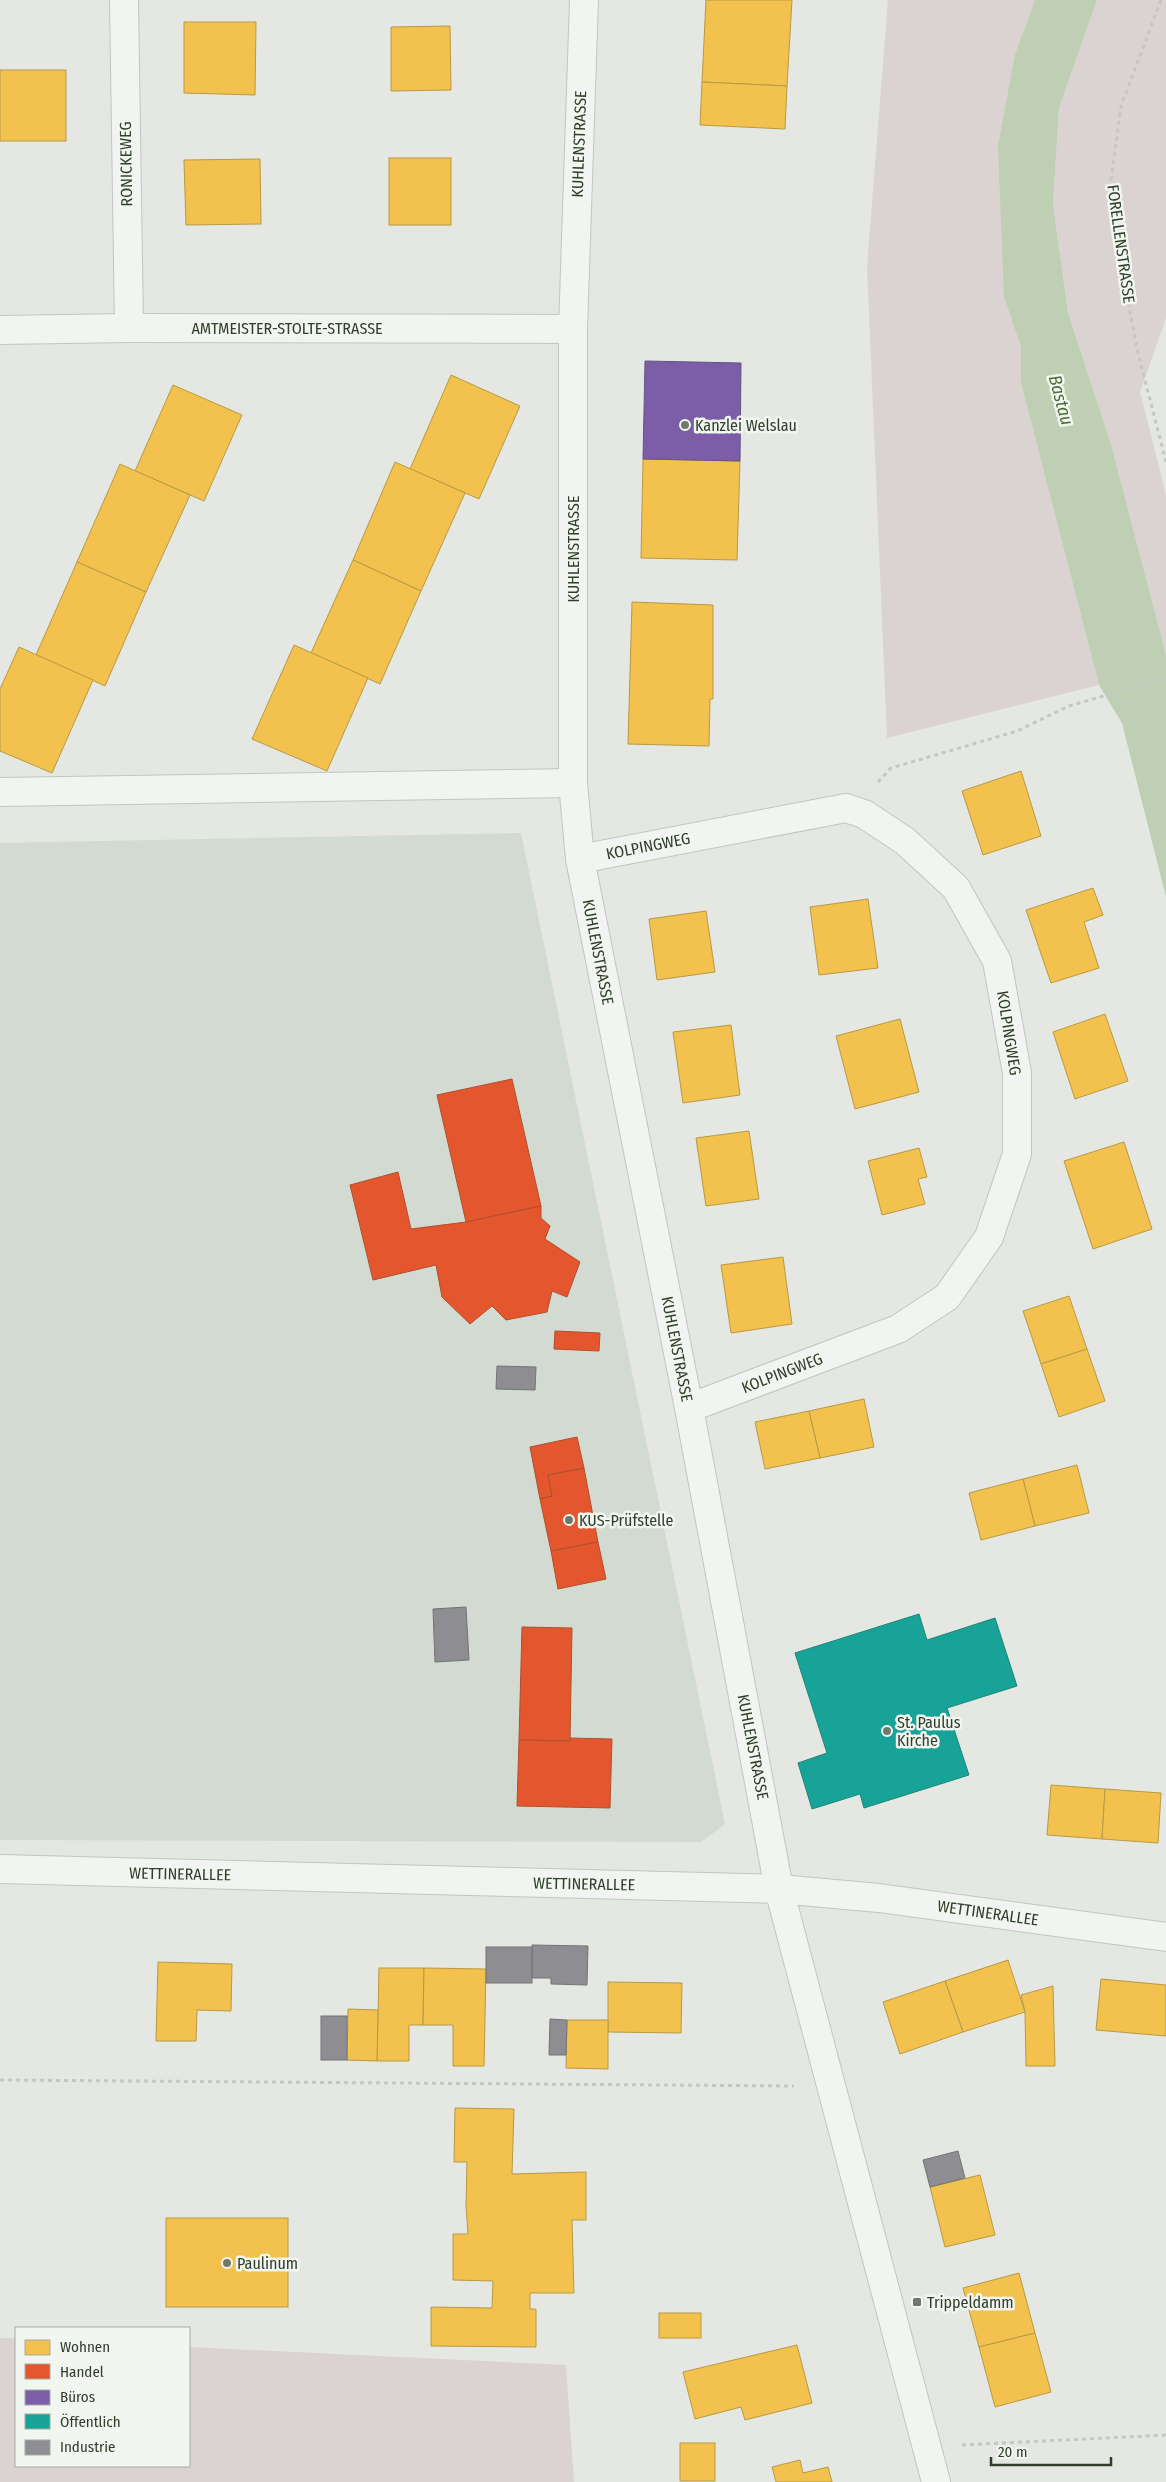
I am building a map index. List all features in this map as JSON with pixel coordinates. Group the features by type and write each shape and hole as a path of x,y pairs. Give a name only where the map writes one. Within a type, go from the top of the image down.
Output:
{"street":[{"name":"RONICKEWEG","path":"124,0 129,328"},
{"name":"KUHLENSTRASSE","path":"584,0 573,329 573,783 580,859 689,1408 780,1889"},
{"name":"AMTMEISTER-STOLTE-STRASSE","path":"0,330 129,328 573,329"},
{"path":"0,792 573,783"},
{"name":"KOLPINGWEG","path":"580,859 846,808 864,814 905,841 956,888 997,961 1017,1073 1017,1154 989,1237 947,1297 898,1329 689,1408"},
{"name":"WETTINERALLEE","path":"0,1869 780,1889 879,1898 1166,1938"},
{"path":"780,1889 936,2482"}],"path":[{"name":"FORELLENSTRASSE","path":"1161,0 1121,106 1111,180 1118,244 1138,354 1166,462"},
{"path":"864,814 879,781 891,768 1017,731 1069,706 1166,678"},
{"path":"0,2080 832,2086"},
{"path":"927,2447 1166,2435"}],"shaded area":[{"path":"888,0 1035,0 1015,54 1004,297 1021,347 1021,383 1099,685 887,738 867,266"},
{"path":"1097,0 1166,0 1166,318 1140,392 1166,495 1166,655 1111,444 1068,313 1053,204 1059,108"},
{"path":"521,833 725,1824 701,1842 0,1840 0,843"},
{"path":"0,2338 15,2338 15,2467 190,2467 190,2347 566,2365 574,2482 0,2482"}],"water":[{"name":"Bastau","path":"1035,0 1097,0 1059,108 1053,204 1068,313 1111,444 1166,655 1166,897 1122,723 1099,685 1021,383 1021,347 1004,297 998,147 1015,54"}],"building: Wohnen":[{"path":"706,0 792,0 787,86 702,82"},
{"path":"184,22 256,22 255,95 184,93"},
{"path":"450,26 451,90 391,91 391,27"},
{"path":"0,70 66,70 66,141 0,141"},
{"path":"702,82 787,86 785,129 700,125"},
{"path":"389,158 451,158 451,225 389,225"},
{"path":"260,159 261,224 186,225 184,160"},
{"path":"451,375 520,406 479,499 410,469"},
{"path":"173,385 242,415 204,501 135,471"},
{"path":"643,459 740,461 737,560 641,558"},
{"path":"395,462 465,493 421,591 353,560"},
{"path":"120,464 190,495 146,592 77,562"},
{"path":"353,560 421,591 380,684 311,653"},
{"path":"77,562 146,592 105,686 36,655"},
{"path":"632,602 713,605 713,699 710,699 709,746 628,744"},
{"path":"294,645 368,678 327,771 252,739"},
{"path":"19,647 93,680 52,773 0,751 0,689"},
{"path":"1021,771 1041,836 983,855 962,791"},
{"path":"1093,888 1103,915 1084,922 1099,968 1051,983 1026,910"},
{"path":"868,899 878,968 819,975 810,907"},
{"path":"706,911 715,972 657,980 649,919"},
{"path":"1105,1014 1128,1081 1075,1099 1053,1032"},
{"path":"900,1019 919,1092 855,1109 836,1036"},
{"path":"731,1025 740,1095 683,1103 673,1032"},
{"path":"749,1131 759,1199 706,1206 696,1138"},
{"path":"1124,1142 1152,1229 1093,1249 1064,1161"},
{"path":"919,1148 927,1177 918,1179 925,1204 882,1215 868,1161"},
{"path":"783,1257 792,1324 731,1333 721,1265"},
{"path":"1069,1296 1087,1349 1041,1364 1023,1311"},
{"path":"1087,1349 1105,1401 1059,1417 1041,1364"},
{"path":"864,1399 874,1447 820,1458 809,1411"},
{"path":"809,1411 820,1458 765,1469 755,1422"},
{"path":"1077,1465 1089,1513 1035,1526 1023,1479"},
{"path":"1023,1479 1035,1526 981,1540 969,1493"},
{"path":"1051,1785 1105,1789 1102,1839 1047,1835"},
{"path":"1105,1789 1161,1793 1158,1843 1102,1839"},
{"path":"1008,1960 1025,2012 963,2032 945,1981"},
{"path":"158,1962 232,1964 231,2011 197,2010 196,2041 156,2041"},
{"path":"379,1968 424,1968 423,2025 409,2025 409,2061 377,2061"},
{"path":"424,1968 486,1969 484,2066 453,2066 453,2025 423,2025"},
{"path":"1101,1979 1166,1985 1166,2036 1096,2030"},
{"path":"945,1981 963,2032 900,2054 883,2002"},
{"path":"608,1982 682,1983 681,2033 608,2032"},
{"path":"1053,1986 1055,2066 1026,2066 1025,2012 1021,1995"},
{"path":"348,2009 378,2010 377,2061 347,2060"},
{"path":"567,2020 608,2020 608,2069 566,2068"},
{"path":"455,2108 514,2109 512,2174 586,2172 586,2220 572,2220 574,2293 530,2293 530,2309 536,2309 536,2347 431,2346 431,2307 492,2308 493,2281 453,2280 453,2234 468,2234 466,2206 467,2162 454,2162"},
{"path":"980,2175 995,2235 945,2247 930,2187"},
{"name":"Paulinum","path":"166,2218 288,2218 288,2307 166,2307"},
{"path":"1019,2273 1035,2333 979,2347 963,2288"},
{"path":"659,2313 701,2313 701,2338 659,2338"},
{"path":"1035,2333 1051,2392 995,2407 979,2347"},
{"path":"797,2345 812,2403 745,2420 741,2407 695,2419 683,2372"},
{"path":"680,2443 715,2443 715,2481 680,2481"},
{"path":"800,2460 803,2473 828,2467 832,2482 776,2482 772,2467"}],"building: Handel":[{"path":"512,1079 541,1206 466,1222 437,1095"},
{"path":"398,1172 411,1229 466,1222 541,1206 541,1218 550,1226 545,1239 580,1262 567,1297 552,1291 547,1312 506,1320 492,1306 470,1324 442,1297 436,1265 373,1280 350,1185"},
{"path":"555,1331 600,1333 599,1351 554,1349"},
{"path":"577,1437 584,1468 548,1475 552,1496 540,1499 530,1447"},
{"name":"KUS-Prüfstelle","path":"584,1468 598,1542 551,1551 540,1499 552,1496 548,1475"},
{"path":"598,1542 606,1579 558,1589 551,1551"},
{"path":"522,1627 572,1628 570,1741 519,1740"},
{"path":"570,1738 612,1739 610,1808 517,1806 519,1740 570,1741"}],"building: Büros":[{"path":"645,361 741,363 740,461 643,459"}],"building: Öffentlich":[{"name":"St. Paulus Kirche","path":"919,1614 927,1640 995,1618 1017,1686 947,1708 969,1775 864,1808 860,1794 812,1809 798,1763 827,1753 795,1653"}],"building: Industrie":[{"path":"497,1366 536,1367 535,1390 496,1389"},
{"path":"466,1607 469,1660 435,1662 433,1609"},
{"path":"532,1945 588,1946 587,1985 551,1984 551,1978 532,1978"},
{"path":"486,1947 532,1947 532,1983 486,1983"},
{"path":"321,2016 347,2016 347,2060 321,2060"},
{"path":"550,2019 567,2020 566,2055 549,2055"},
{"path":"958,2151 965,2178 930,2187 923,2160"}],"place":[{"name":"Kanzlei Welslau","path":"685,425"},
{"name":"KUS-Prüfstelle","path":"569,1520"},
{"name":"St. Paulus Kirche","path":"887,1731"},
{"name":"Paulinum","path":"227,2263"},
{"name":"Trippeldamm","path":"917,2302"}]}
